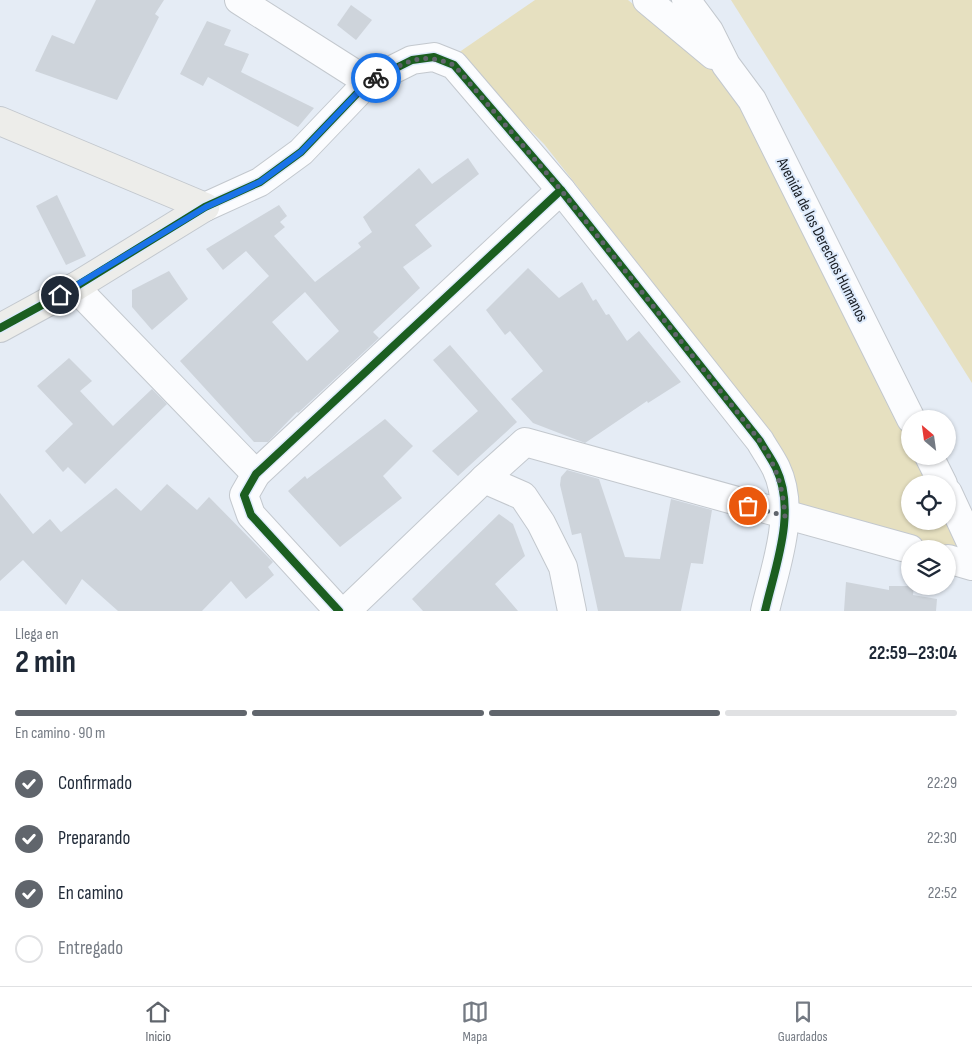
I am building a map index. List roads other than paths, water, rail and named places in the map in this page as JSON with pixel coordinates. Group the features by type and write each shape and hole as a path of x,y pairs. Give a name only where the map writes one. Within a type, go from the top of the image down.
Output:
{"street":[{"path":"239,0 368,82"},
{"name":"Avenida de los Derechos Humanos","path":"647,0 726,66"},
{"name":"Avenida de los Derechos Humanos","path":"686,0 709,31 726,66 752,100 907,410"},
{"path":"0,328 75,287 206,207 260,182 301,152 368,82 412,60 434,57 454,65 561,190 760,441 776,469 783,491 785,516 765,611"},
{"path":"0,121 206,207"},
{"path":"338,611 251,515 244,495 256,474 561,190"},
{"path":"75,287 256,474"},
{"path":"346,611 525,442 901,548"},
{"path":"484,479 523,496 541,524 563,567 572,611"},
{"path":"956,510 972,545"},
{"path":"956,562 972,566"}]}
